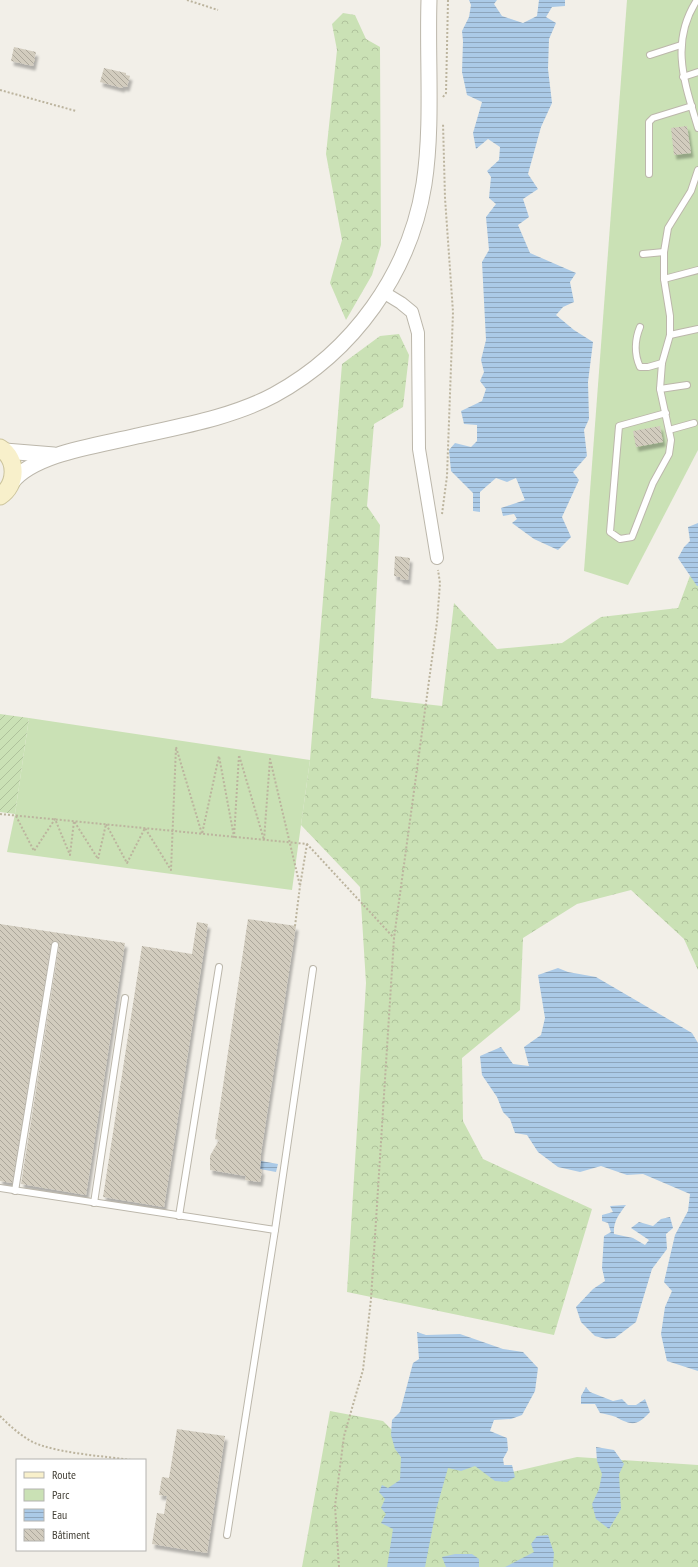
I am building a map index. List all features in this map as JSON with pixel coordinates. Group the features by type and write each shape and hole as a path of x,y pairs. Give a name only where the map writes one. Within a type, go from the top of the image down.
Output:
{"main road":[{"path":"0,496 8,489 12,482 14,469 12,462 2,448"}],"street":[{"path":"12,482 20,473 55,455 183,426 254,404 274,395 323,362 350,338 384,292 411,236 419,208 424,183 428,120 429,0"},
{"path":"384,292 412,312 418,334 420,448 437,558"},
{"path":"2,448 28,454 55,455"}],"lane":[{"path":"697,0 690,10 681,44 683,77 698,128"},
{"path":"650,55 681,44"},
{"path":"683,77 698,72"},
{"path":"649,174 649,122 653,118 692,106"},
{"path":"666,413 619,426 610,532 620,539 632,537 653,483 669,454 671,440 666,413 660,389 662,363 670,335 670,316 664,279 664,252 668,228 695,191 698,170"},
{"path":"643,254 664,252"},
{"path":"664,279 698,270"},
{"path":"640,327 636,338 637,361 640,367 648,367 662,363"},
{"path":"670,335 698,329"},
{"path":"660,389 687,385"},
{"path":"669,430 694,423"},
{"path":"15,1190 55,945"},
{"path":"179,1216 219,967"},
{"path":"227,1535 275,1230 313,969"},
{"path":"94,1203 125,998"},
{"path":"0,1188 275,1230"}],"path":[{"path":"187,0 218,10"},
{"path":"442,90 442,98 446,93 448,0"},
{"path":"0,90 76,111"},
{"path":"442,520 447,476 453,312 443,121"},
{"path":"339,1567 335,1506 344,1436 363,1370 371,1299 394,938 437,622 440,583 437,558"},
{"path":"145,828 171,870 176,747 202,834"},
{"path":"234,837 239,755 264,840"},
{"path":"202,834 219,756 234,837"},
{"path":"264,840 270,759 300,886"},
{"path":"0,814 307,844 394,938"},
{"path":"16,816 34,851 55,819"},
{"path":"55,819 70,855 74,821"},
{"path":"74,821 98,859 106,824"},
{"path":"106,824 127,863 145,828"},
{"path":"295,926 307,844"},
{"path":"0,1416 15,1430 39,1445 62,1450 124,1459"}],"green space":[{"path":"627,0 698,0 698,450 628,585 584,571"},
{"path":"343,13 355,15 366,39 380,47 381,245 372,275 346,320 330,283 342,240 326,154 337,50 332,24"},
{"path":"399,334 409,355 403,407 374,424 367,506 380,525 371,698 442,706 454,603 497,649 562,643 601,617 678,608 698,554 698,970 684,939 631,890 577,904 523,938 520,1010 462,1058 463,1121 483,1159 592,1209 554,1335 347,1292 366,983 360,887 301,825 310,760 342,364 380,336"},
{"path":"0,714 29,718 15,814 0,812"},
{"path":"29,718 310,760 292,890 7,852 15,814"},
{"path":"330,1411 383,1421 409,1447 504,1474 577,1457 698,1465 698,1567 302,1567"}],"water":[{"path":"469,0 497,0 494,4 502,16 523,23 537,16 539,0 565,0 565,6 552,7 546,17 556,23 549,39 548,69 552,103 541,127 528,174 538,189 523,199 529,217 518,225 530,253 576,273 570,282 574,302 563,307 556,315 574,330 593,342 588,382 589,419 584,430 587,456 573,472 579,480 562,517 571,537 558,550 534,539 512,523 517,519 514,514 503,516 501,508 525,500 516,478 507,482 496,478 480,492 480,512 473,511 473,493 451,471 449,450 455,443 471,447 477,441 477,425 464,424 461,411 482,401 486,389 480,381 484,372 481,360 486,340 482,262 489,250 486,217 496,204 489,198 491,177 487,171 499,160 500,147 488,139 476,149 473,133 482,102 467,95 462,72 462,31 469,17 471,5"},
{"path":"698,523 697,586 678,558 684,547 690,541 688,527"},
{"path":"558,968 568,972 596,977 692,1033 698,1043 698,1371 667,1361 661,1334 665,1307 672,1291 664,1282 675,1235 688,1211 690,1194 643,1174 627,1175 601,1166 580,1172 558,1167 538,1152 527,1135 515,1133 510,1119 503,1112 497,1097 482,1075 480,1056 501,1047 513,1064 529,1066 524,1047 541,1035 545,1018 538,975"},
{"path":"261,1161 278,1164 276,1172 260,1169"},
{"path":"626,1205 616,1222 614,1234 633,1238 645,1245 649,1240 631,1228 639,1222 653,1226 661,1219 670,1217 673,1228 666,1234 667,1249 652,1269 636,1322 615,1338 606,1339 595,1336 581,1322 576,1307 593,1289 605,1281 602,1268 604,1236 611,1232 608,1223 602,1221 602,1215 613,1212 610,1206"},
{"path":"417,1332 426,1335 460,1334 503,1349 523,1352 538,1368 535,1391 522,1415 511,1419 494,1420 490,1431 507,1438 508,1450 503,1459 504,1465 512,1465 515,1477 507,1482 495,1481 475,1466 461,1471 448,1468 436,1510 425,1567 387,1567 393,1529 381,1523 386,1514 381,1508 385,1499 379,1492 382,1485 388,1488 400,1480 401,1457 395,1449 391,1435 392,1420 400,1412 413,1363 419,1359"},
{"path":"586,1387 590,1392 613,1401 622,1399 628,1405 636,1405 645,1399 650,1412 641,1420 634,1423 626,1422 614,1416 600,1413 595,1404 581,1404 581,1396"},
{"path":"596,1447 614,1450 624,1464 619,1474 621,1509 609,1529 596,1519 592,1504 599,1489 602,1474 597,1461"},
{"path":"548,1535 554,1553 553,1567 505,1567 534,1552 531,1544 537,1536"},
{"path":"455,1554 472,1554 479,1559 479,1567 446,1567 442,1557"}],"building":[{"path":"14,47 36,52 33,66 11,61"},
{"path":"104,68 126,73 126,75 130,76 127,87 123,86 122,88 100,82"},
{"path":"687,126 691,153 674,155 671,128"},
{"path":"660,426 663,442 636,447 633,431"},
{"path":"395,556 410,558 408,580 400,579 400,577 394,576"},
{"path":"248,919 296,926 261,1153 260,1169 262,1170 260,1182 245,1180 246,1176 210,1170 210,1156 219,1140 215,1139"},
{"path":"197,922 208,924 164,1207 103,1197 142,946 192,954"},
{"path":"0,924 125,943 86,1195 21,1184 59,946 58,942 55,941 51,944 12,1183 0,1181"},
{"path":"177,1429 225,1436 207,1553 152,1544 157,1513 164,1514 167,1496 159,1495 162,1477 169,1478"}]}
